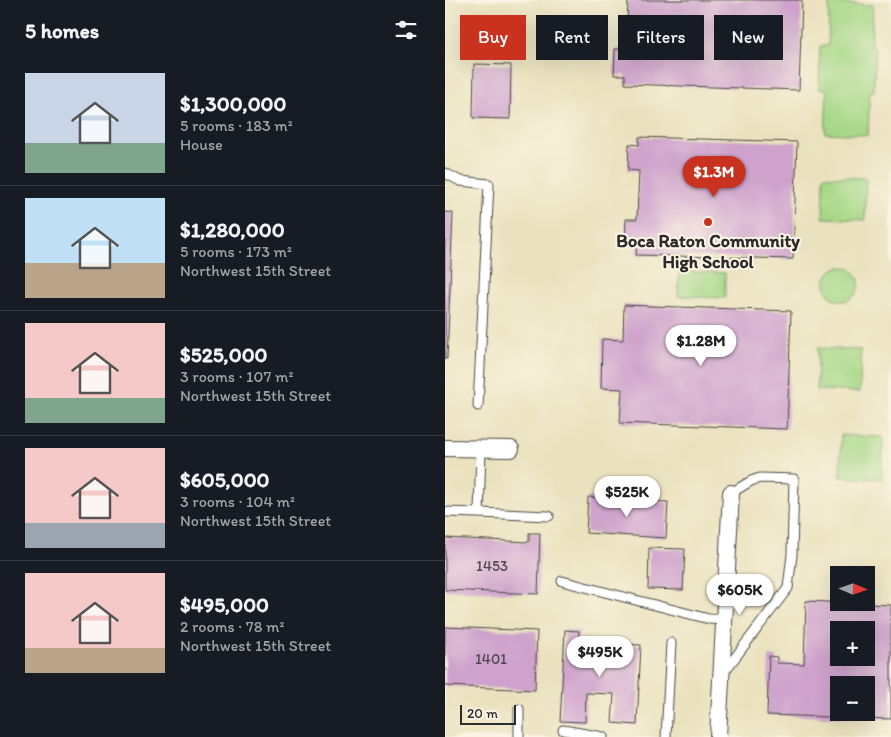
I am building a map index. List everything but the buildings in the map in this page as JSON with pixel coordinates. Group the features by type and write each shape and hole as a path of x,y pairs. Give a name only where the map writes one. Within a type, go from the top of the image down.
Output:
{"street":[{"path":"445,448 511,449"},
{"path":"718,737 731,494"}],"lane":[{"path":"445,173 460,181 489,184 478,406"},
{"path":"479,513 481,449"},
{"path":"721,676 788,588 792,555 794,479 760,478 751,481 731,494"},
{"path":"445,512 549,516"},
{"path":"562,581 709,619 724,620"},
{"path":"666,737 671,643"},
{"path":"519,709 519,737"},
{"path":"563,730 603,737"}],"green space":[{"path":"829,3 873,5 871,48 875,48 874,91 870,91 868,135 825,133 827,90 819,89 820,46 828,46"},
{"path":"824,176 866,178 865,220 823,218"},
{"path":"842,267 849,268 854,272 858,277 858,291 854,296 849,300 842,301 835,300 830,296 826,291 825,284 826,277 830,272 835,268"},
{"path":"679,271 725,273 725,298 678,296"},
{"path":"818,348 861,350 860,392 817,390"},
{"path":"841,435 883,437 882,479 840,477"}],"place":[{"name":"Boca Raton Community High School","path":"708,222"}]}
